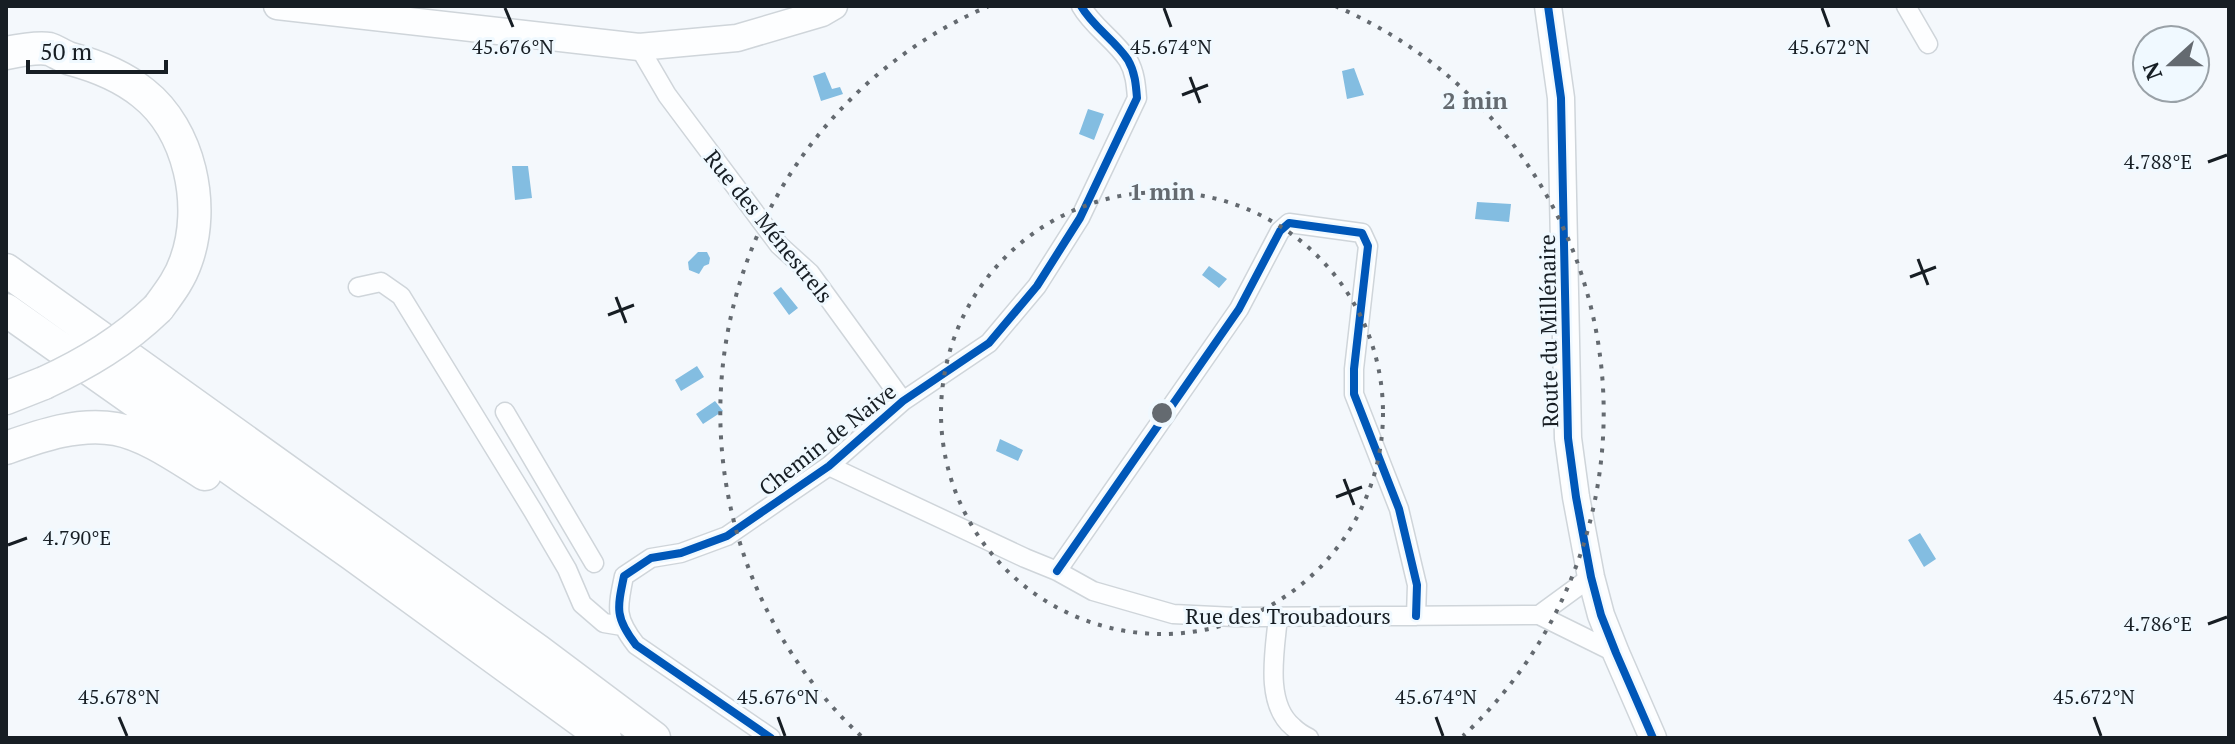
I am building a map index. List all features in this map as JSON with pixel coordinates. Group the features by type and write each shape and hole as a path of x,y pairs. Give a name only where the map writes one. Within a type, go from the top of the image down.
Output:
{"highway":[{"path":"6,53 49,49 63,57 92,64 145,94 165,118 181,147 191,174 195,202 194,232 186,261 174,286 158,308 116,344 86,363 6,398"},
{"path":"6,70 21,64 49,62 63,57"},
{"path":"6,245 154,358 158,379"},
{"path":"6,270 526,641 654,738"},
{"path":"6,310 352,554 605,738"},
{"path":"6,448 55,432 117,429 159,445 319,549 352,554"}],"street":[{"path":"277,6 639,47 737,38 822,13 834,6"},
{"name":"Chemin de Naive","path":"624,576 651,558 681,553 727,536 829,466 903,401 989,343 1037,286 1080,218 1137,98 1135,77 1128,60 1087,17 1081,6"},
{"name":"Route du Millénaire","path":"1548,6 1561,98 1568,438 1591,577 1601,615 1653,738"},
{"path":"1906,6 1928,44"},
{"name":"Rue des Ménestrels","path":"639,47 667,95 779,245 810,273 903,401"},
{"path":"1057,571 1239,309 1280,231 1289,223 1362,233 1368,246 1354,394 1399,509 1417,585 1416,616"},
{"path":"358,287 381,282 401,296 567,569 582,604 604,623 622,626"},
{"path":"505,412 594,563"},
{"name":"Rue des Troubadours","path":"829,466 1057,571 1093,591 1173,614 1278,617 1539,615 1616,653"},
{"path":"567,569 594,563 624,576 618,603 622,626 636,645 771,738"},
{"path":"1539,615 1591,577"},
{"path":"1278,617 1273,677 1279,707 1291,726 1309,738"}],"water":[{"path":"1354,68 1364,95 1347,99 1342,71"},
{"path":"825,72 832,89 840,87 843,94 821,101 813,76"},
{"path":"1088,109 1104,114 1094,140 1079,134"},
{"path":"512,166 528,166 532,198 515,200"},
{"path":"1477,202 1511,204 1509,222 1475,219"},
{"path":"698,252 707,252 710,258 709,264 699,274 689,270 688,262"},
{"path":"1209,266 1227,279 1219,288 1202,275"},
{"path":"781,287 798,308 789,315 773,293"},
{"path":"697,366 704,377 681,391 675,380"},
{"path":"715,401 723,411 703,424 696,414"},
{"path":"1000,439 1023,450 1018,461 996,451"},
{"path":"1920,533 1936,559 1924,567 1908,540"}],"cycle path":[{"path":"771,738 636,645 621,620 620,597 624,576 651,558 681,553 727,536 829,466 903,401 989,343 1037,286 1080,218 1137,98 1134,74 1128,60 1081,6"},
{"path":"1548,6 1561,98 1568,438 1576,497 1601,615 1653,738"},
{"path":"1057,571 1239,309 1280,231 1289,223 1362,233 1368,246 1354,394 1399,509 1417,585 1416,616"}]}
